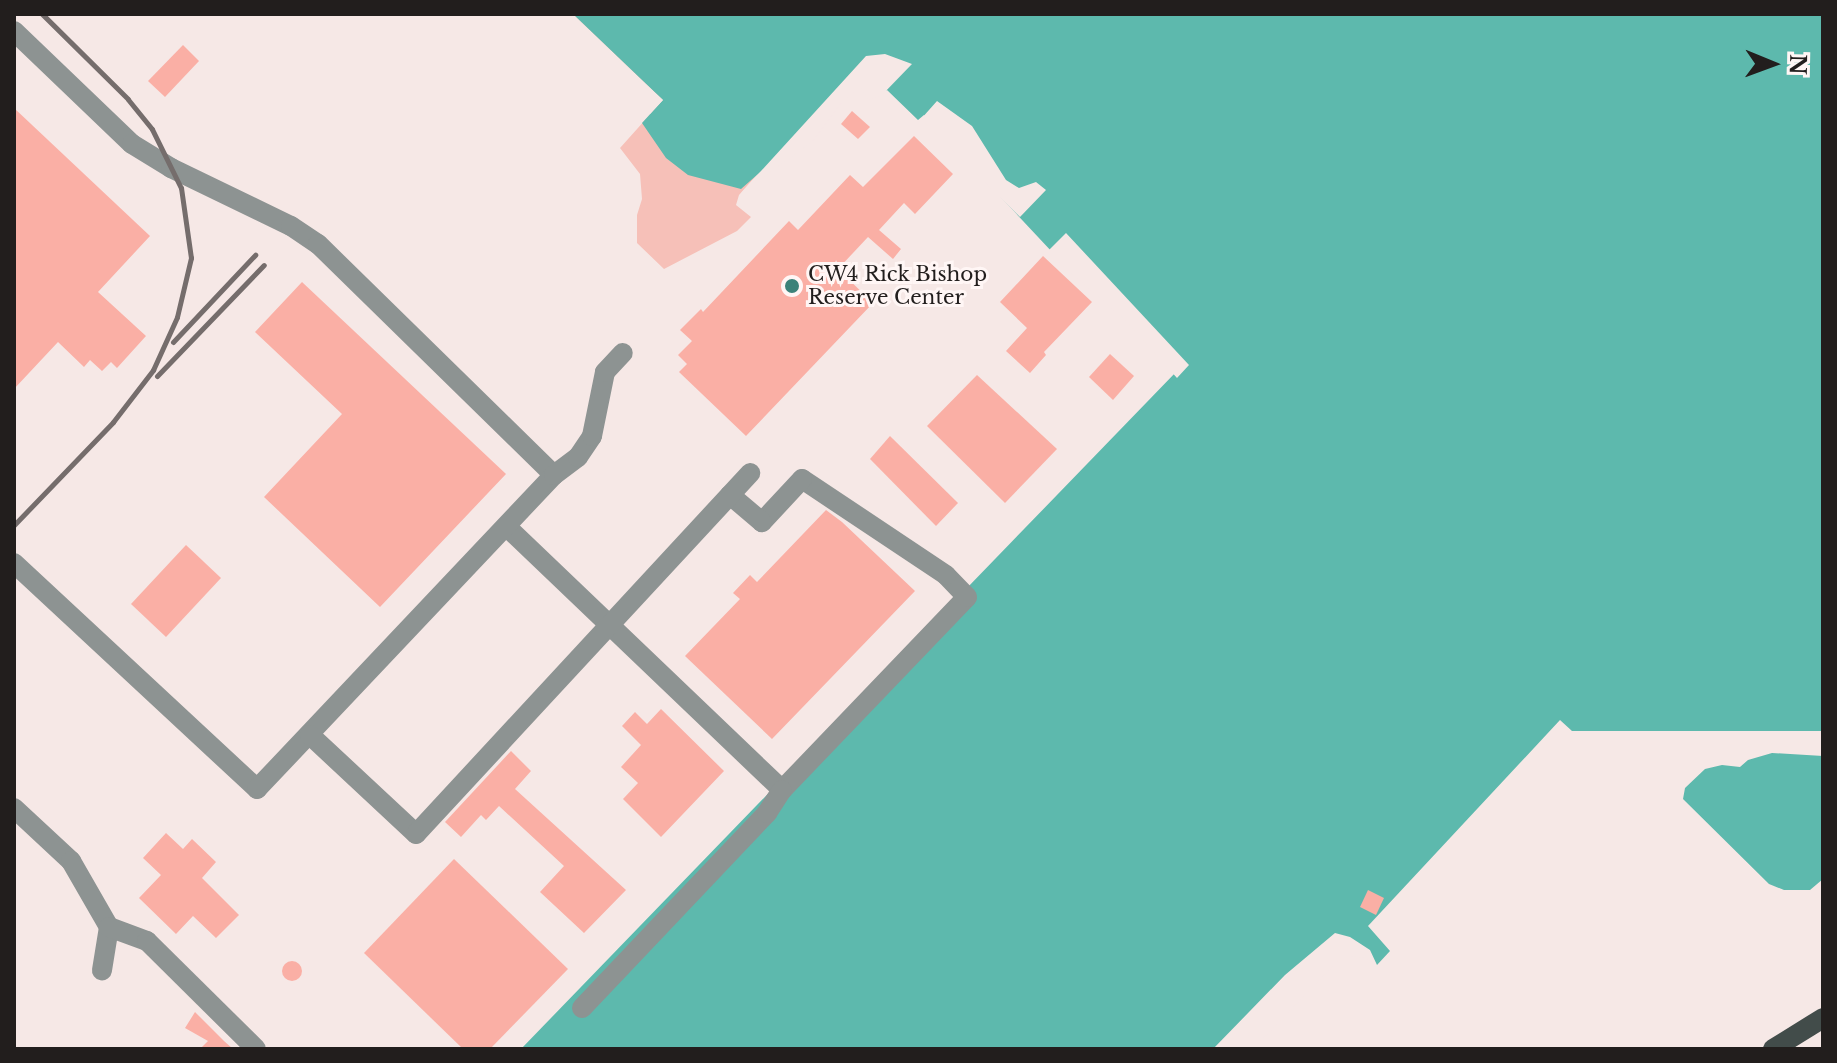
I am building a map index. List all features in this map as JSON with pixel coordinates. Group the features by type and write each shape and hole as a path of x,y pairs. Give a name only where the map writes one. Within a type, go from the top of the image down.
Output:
{"main road":[{"path":"1773,1049 1823,1018"}],"lane":[{"path":"14,31 132,144 171,168 291,226 318,244 554,475"},
{"path":"18,574 257,789 508,528 554,475 578,457 592,436 605,372 623,353"},
{"path":"310,735 416,834 750,473"},
{"path":"582,1008 767,813 782,790 967,597 946,575 802,479 762,522 730,495"},
{"path":"508,528 782,790"},
{"path":"14,808 71,861 109,927 102,970"},
{"path":"109,927 147,941 256,1049"}],"shaded area":[{"path":"573,14 770,160 739,195 736,205 751,217 737,231 664,269 637,243 637,215 642,199 640,174 620,148 663,100"}],"water":[{"path":"573,14 1823,14 1823,731 1572,731 1560,720 1368,926 1390,951 1377,965 1367,954 1337,956 1250,1049 521,1049 1176,372 1126,316 1053,253 924,115 918,120 887,90 871,96 862,82 741,189 688,175 666,158 642,123 663,100"},
{"path":"1772,753 1823,756 1823,879 1810,890 1784,890 1769,884 1683,799 1685,788 1705,769 1722,765 1740,767 1748,760"}],"pier":[{"path":"569,14 663,100 650,114 647,111 658,100"},
{"path":"885,54 912,64 881,96 869,100 860,87 842,102 812,142 741,193 866,56"},
{"path":"937,101 972,126 1006,180 1019,188 1036,182 1046,190 1020,217 921,119"},
{"path":"1066,233 1189,365 1177,378 1124,319 1047,252"},
{"path":"1335,933 1350,937 1370,950 1377,965 1365,958 1350,956 1339,960 1253,1049 1213,1049 1285,975"}],"building":[{"path":"183,45 199,61 165,97 148,81"},
{"path":"14,108 150,236 98,292 146,336 117,368 111,362 102,371 90,360 84,367 58,342 14,389"},
{"path":"852,111 870,127 858,139 841,124"},
{"name":"CW4 Rick Bishop Reserve Center","path":"914,136 953,174 915,214 904,203 879,230 901,249 893,259 868,237 838,269 873,303 746,436 679,372 687,364 678,355 692,341 680,330 701,309 703,312 789,221 798,230 850,175 863,187"},
{"path":"1043,256 1092,302 1044,352 1046,355 1030,373 1006,351 1027,328 1000,302"},
{"path":"302,282 506,474 380,607 264,497 342,414 255,332"},
{"path":"1110,354 1134,376 1113,400 1089,377"},
{"path":"977,375 1057,449 1005,503 927,426"},
{"path":"890,436 958,503 936,526 870,459"},
{"path":"826,510 915,591 772,739 685,656 740,599 733,593 750,575 757,582"},
{"path":"186,545 221,578 166,637 131,604"},
{"path":"661,709 724,771 661,837 623,799 638,783 621,767 641,745 622,726 635,712 647,724"},
{"path":"511,751 531,771 515,789 626,890 584,933 540,892 564,866 499,806 486,820 481,815 461,837 445,822"},
{"path":"166,833 183,849 192,839 216,862 202,878 239,915 216,938 193,916 176,934 139,898 161,875 143,858"},
{"path":"454,859 568,969 490,1049 463,1049 364,953"},
{"path":"1368,890 1384,898 1376,915 1360,907"},
{"path":"292,961 299,964 302,971 299,978 292,981 285,978 282,971 285,964"},
{"path":"195,1012 233,1049 200,1049 208,1041 185,1028"}],"railway":[{"path":"14,525 113,422 153,370 177,317 191,258 181,188 152,129 128,99 42,14"},
{"path":"173,342 255,255"},
{"path":"157,376 264,265"}],"place":[{"name":"CW4 Rick Bishop Reserve Center","path":"792,286"}]}
